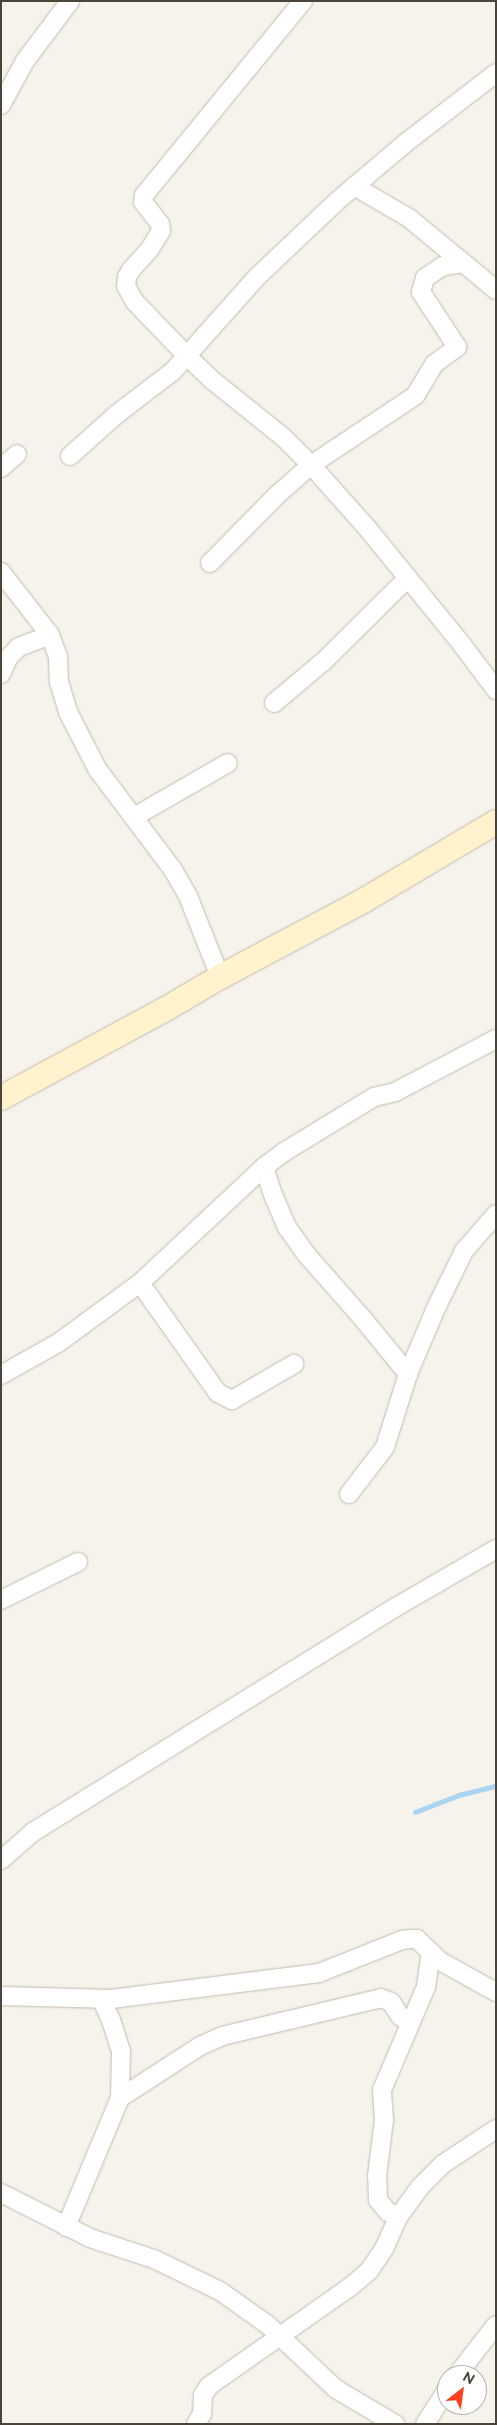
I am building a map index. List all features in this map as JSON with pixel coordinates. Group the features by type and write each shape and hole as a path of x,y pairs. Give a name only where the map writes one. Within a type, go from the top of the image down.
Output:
{"street":[{"path":"1,105 25,61 70,1"},
{"path":"303,1 144,195 143,202 160,224 161,231 149,250 131,270 127,277 126,286 135,302 187,356 212,380 283,437 311,465 368,529 463,646 496,690"},
{"path":"70,456 118,414 173,371 258,276 354,186 496,73"},
{"path":"354,186 409,218 496,290"},
{"path":"210,562 276,496 311,465 415,396 434,364 457,347 421,292 425,278 443,266 464,263"},
{"path":"1,468 17,454"},
{"path":"1,572 50,635 58,657 59,682 68,712 98,770 173,870 188,896 220,976"},
{"path":"274,702 324,661 407,579"},
{"path":"1,674 8,658 19,648 50,635"},
{"path":"134,817 228,763"},
{"path":"1,1098 164,1010 220,976 363,901 494,827"},
{"path":"1,1375 58,1343 140,1283 264,1167 284,1152 374,1097 395,1092 496,1039"},
{"path":"264,1167 287,1227 306,1254 408,1374"},
{"path":"349,1494 385,1447 408,1374 436,1308 464,1251 496,1214"},
{"path":"140,1283 218,1393 232,1400 294,1364"},
{"path":"2,1853 32,1832 396,1607 496,1549"},
{"path":"1,1600 78,1562"},
{"path":"1,1996 101,1999 319,1973 402,1940 417,1939 431,1953 496,1992"},
{"path":"399,2216 388,2212 378,2200 377,2176 384,2120 382,2090 428,1977 431,1953"},
{"path":"120,2098 200,2046 222,2036 381,1998 391,2002 400,2016 410,2023"},
{"path":"66,2227 120,2098 121,2051 111,2020 101,1999"},
{"path":"196,2424 202,2414 203,2395 209,2386 369,2271 384,2249 399,2216 420,2187 443,2164 496,2128"},
{"path":"1,2193 90,2238 154,2258 220,2291 247,2309 281,2336 336,2389 395,2424"},
{"path":"465,2365 496,2325"},
{"path":"425,2424 437,2405"}],"waterway":[{"path":"415,1812 459,1795 496,1786"}]}
